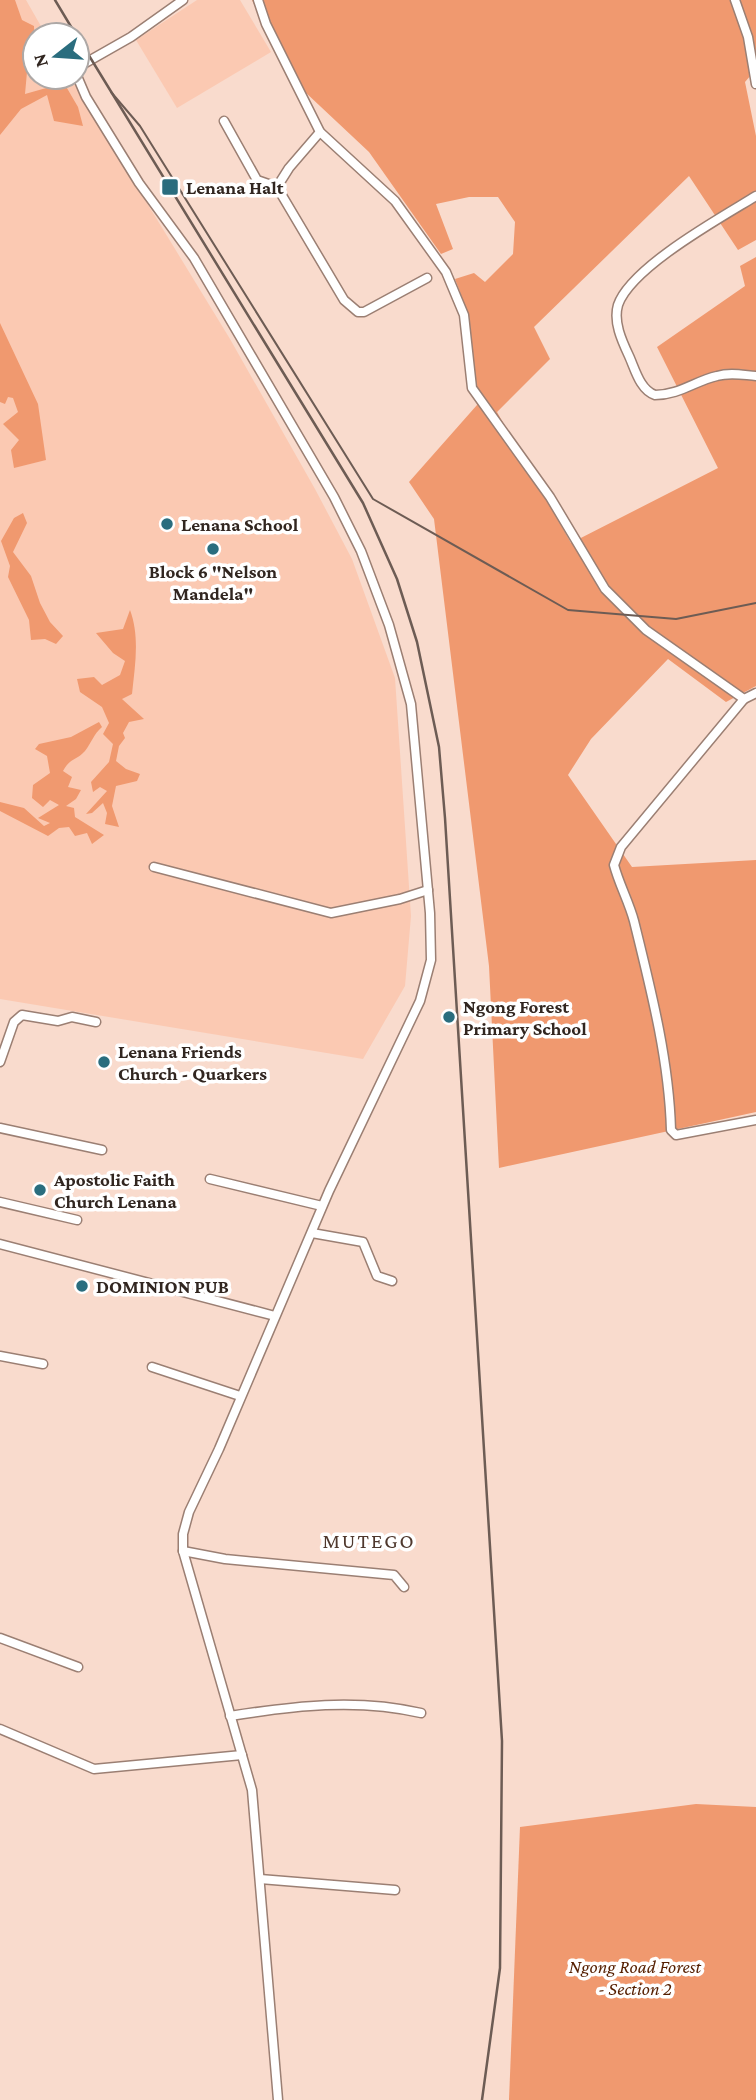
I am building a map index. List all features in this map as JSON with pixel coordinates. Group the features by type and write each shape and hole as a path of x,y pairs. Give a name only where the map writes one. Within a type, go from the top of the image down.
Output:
{"street":[{"path":"91,60 131,37 183,0"},
{"path":"258,0 266,24 320,132 395,201 446,272 464,315 472,388 550,497 605,589 646,630 744,699"},
{"path":"735,0 748,37 756,84"},
{"path":"84,91 139,183 194,258 334,497 361,551 389,625 411,704 431,936 428,979 323,1206 219,1449 189,1511 183,1534 183,1551 252,1790 278,2100"},
{"path":"224,121 257,180 277,187 344,300 358,312 371,309 427,278"},
{"path":"277,187 320,132"},
{"path":"756,196 642,273 625,292 618,306 617,323 643,385 655,396 679,393 716,376 733,373 756,376"},
{"path":"756,693 744,699 621,848 614,865 634,920 661,1041 671,1130 676,1135 756,1120"},
{"path":"154,867 331,913 400,899 428,890"},
{"path":"0,1062 16,1018 22,1015 58,1021 72,1017 96,1022"},
{"path":"0,1128 102,1150"},
{"path":"210,1179 323,1206"},
{"path":"0,1202 77,1220"},
{"path":"312,1233 363,1242 377,1276 392,1281"},
{"path":"0,1244 275,1316"},
{"path":"0,1356 43,1364"},
{"path":"152,1367 240,1396"},
{"path":"183,1551 225,1559 394,1575 404,1587"},
{"path":"0,1638 78,1667"},
{"path":"230,1716 280,1708 356,1703 386,1705 421,1713"},
{"path":"0,1729 94,1769 242,1755"},
{"path":"260,1879 395,1890"}],"shaded area":[{"name":"Lenana School","path":"0,0 26,0 38,21 21,21 21,91 79,91 230,339 352,559 395,678 411,916 405,986 363,1059 0,999"},
{"path":"197,0 240,0 271,52 177,108 136,40"}],"green space":[{"path":"0,0 15,0 24,21 21,21 21,91 25,91 25,94 36,91 69,91 78,107 83,126 54,121 47,95 21,109 0,135"},
{"path":"252,0 756,0 756,69 745,82 756,136 756,240 738,250 689,176 534,327 550,359 497,412 571,543 718,468 657,347 745,286 740,266 756,257 756,686 726,702 668,659 591,739 568,775 632,867 756,860 756,1112 499,1168 489,966 434,519 409,482 477,405 469,316 455,279 474,273 485,282 513,254 515,222 498,197 469,197 436,204 453,249 441,254 369,152 288,76"},
{"path":"0,323 38,404 46,460 14,468 11,450 19,440 3,424 18,412 13,398 8,397 5,404 0,402"},
{"path":"23,513 27,523 13,552 31,576 50,622 63,636 56,644 45,639 31,640 29,620 8,577 10,566 1,541 14,518"},
{"path":"130,610 135,630 135,662 132,694 122,699 144,719 129,722 123,733 125,738 119,746 116,761 126,769 140,774 137,781 116,786 112,806 119,827 105,824 107,813 103,803 92,813 86,814 107,791 100,787 93,792 91,782 109,762 113,744 103,734 109,723 102,707 80,692 77,679 94,677 102,685 120,675 125,661 113,653 96,633 123,629"},
{"path":"99,722 102,727 85,751 63,771 72,777 68,787 81,790 76,799 66,806 74,808 75,817 104,835 92,844 87,833 75,836 69,827 59,828 48,836 0,811 0,802 24,808 44,826 50,823 38,818 59,805 50,800 43,807 32,798 33,785 50,773 47,756 35,749 39,744 71,737"},
{"name":"Ngong Road Forest - Section 2","path":"696,1804 756,1807 756,2100 509,2100 520,1827"}],"tram line":[{"path":"111,92 140,126 373,499 568,610 676,619 756,603"}],"railway":[{"path":"55,0 68,21"},
{"path":"91,59 363,503 397,579 417,642 439,747 502,1741 500,1968 482,2100"}],"place":[{"name":"Lenana Halt","path":"170,187"},
{"name":"Lenana School","path":"167,524"},
{"name":"Block 6 \"Nelson Mandela\"","path":"213,549"},
{"name":"Ngong Forest Primary School","path":"449,1017"},
{"name":"Lenana Friends Church - Quarkers","path":"104,1062"},
{"name":"Apostolic Faith Church Lenana","path":"40,1190"},
{"name":"DOMINION PUB","path":"82,1286"}],"district":[{"name":"MUTEGO","path":"369,1541"}]}
